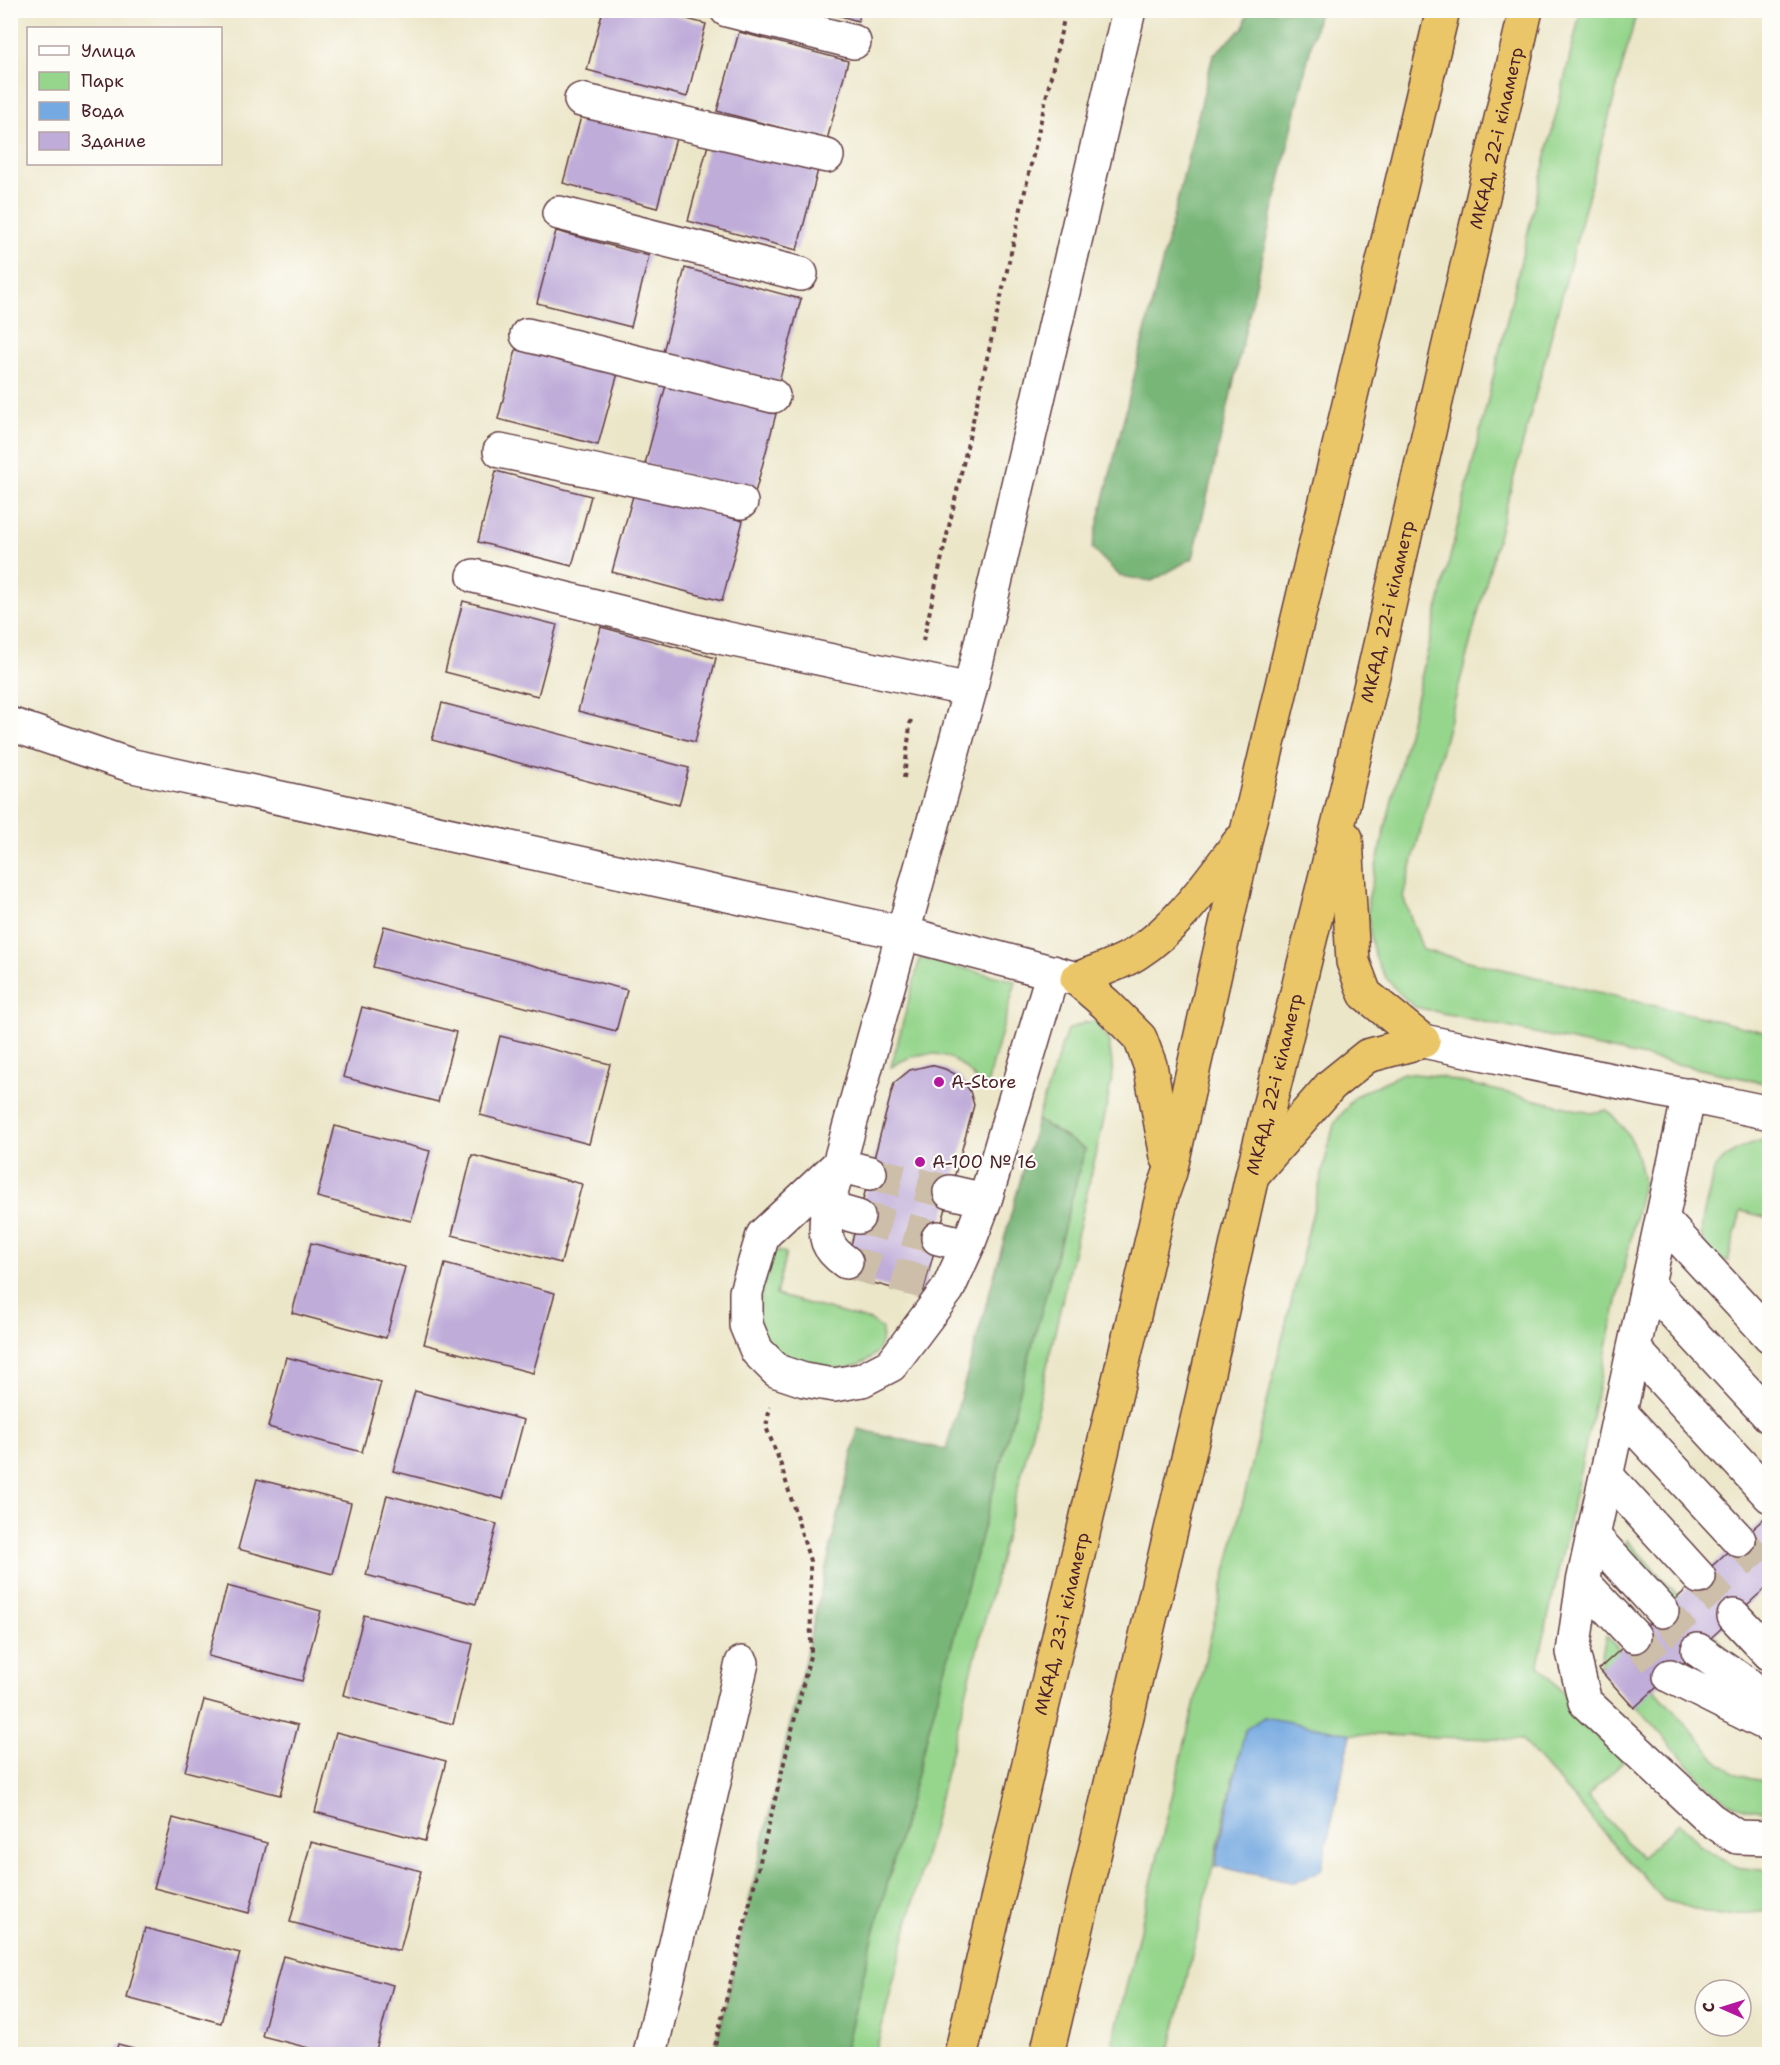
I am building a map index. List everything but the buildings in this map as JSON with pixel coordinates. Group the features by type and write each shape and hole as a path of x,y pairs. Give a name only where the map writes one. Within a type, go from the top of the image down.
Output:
{"highway":[{"path":"1166,1182 1443,10"},
{"name":"МКАД, 22-і кіламетр","path":"1047,2055 1203,1395 1252,1176 1344,801 1526,10"},
{"path":"1344,801 1353,962 1365,994 1423,1041"},
{"path":"1065,975 1136,954 1164,931 1201,892 1247,832"},
{"path":"1065,975 1107,1004 1140,1038 1150,1065 1166,1182"},
{"path":"1252,1176 1331,1085 1367,1056 1423,1041"},
{"name":"МКАД, 23-і кіламетр","path":"961,2055 1166,1182"}],"street":[{"path":"727,10 854,42"},
{"path":"846,1262 835,1254 825,1239 827,1208 970,690 1129,10"},
{"path":"581,100 827,156"},
{"path":"558,213 801,274"},
{"path":"527,334 773,396"},
{"path":"500,451 741,502"},
{"path":"474,576 724,638 970,690"},
{"path":"10,724 133,766 903,933 1065,975 985,1200 953,1242 937,1286 891,1365 862,1380 834,1385 804,1380 777,1371 757,1351 746,1325 746,1292 763,1235 838,1165"},
{"path":"1423,1041 1770,1113"},
{"path":"1689,1095 1583,1582 1574,1653 1585,1702 1710,1819 1737,1837 1770,1838"},
{"path":"838,1165 870,1173"},
{"path":"950,1192 985,1200"},
{"path":"827,1208 858,1216"},
{"path":"1662,1219 1770,1336"},
{"path":"1648,1286 1770,1417"},
{"path":"1634,1349 1770,1496"},
{"path":"1620,1412 1739,1540"},
{"path":"1607,1476 1699,1577"},
{"path":"1593,1536 1662,1611"},
{"path":"1583,1582 1634,1636"},
{"path":"1698,1650 1770,1700"},
{"path":"650,2055 742,1663"},
{"path":"1670,1676 1770,1726"}],"path":[{"path":"903,784 915,677 1066,10"},
{"path":"713,2055 811,1652 810,1561 780,1462 766,1427 777,1371"}],"green space":[{"path":"1581,10 1637,11 1403,897 1423,950 1769,1033 1769,1084 1415,1007 1391,984 1376,960 1372,947 1368,900"},
{"path":"1248,11 1319,11 1193,558 1152,581 1120,576 1092,548 1213,55 1244,27"},
{"path":"920,958 1016,981 985,1092 966,1069 944,1056 919,1055 891,1067"},
{"path":"1096,1021 1109,1042 1113,1072 1029,1444 875,2054 844,2054 870,1948 1085,1149 1037,1120 1067,1030 1086,1022"},
{"path":"1403,1073 1436,1076 1591,1113 1607,1110 1623,1127 1632,1143 1643,1182 1538,1664 1623,1761 1587,1796 1641,1858 1679,1823 1698,1844 1735,1867 1769,1871 1769,1911 1720,1916 1664,1900 1522,1740 1351,1734 1264,1717 1245,1730 1169,2054 1110,2054 1334,1124 1355,1096"},
{"path":"1037,1120 1085,1149 870,1948 844,2054 714,2054 858,1429 946,1450"},
{"path":"1769,1139 1769,1218 1741,1211 1728,1261 1716,1257 1703,1243 1702,1234 1702,1224 1714,1172 1723,1160 1735,1152"},
{"path":"774,1250 786,1253 776,1295 871,1321 882,1329 880,1346 874,1355 855,1365 829,1369 803,1366 791,1362 774,1351 762,1332 759,1315 761,1296"},
{"path":"1627,1540 1741,1664 1715,1647 1624,1549"},
{"path":"1606,1635 1721,1764 1756,1780 1769,1780 1769,1811 1740,1806 1714,1793 1600,1666"}],"water":[{"path":"1264,1717 1351,1734 1321,1870 1295,1883 1215,1866 1245,1730"}],"tunnel":[{"path":"870,1173 950,1192"},
{"path":"858,1217 938,1238"},
{"path":"846,1262 926,1283"},
{"path":"1739,1540 1770,1573"},
{"path":"1699,1577 1734,1616"},
{"path":"1662,1611 1698,1650"},
{"path":"1634,1636 1670,1676"}],"place":[{"name":"A-Store","path":"939,1082"},
{"name":"А-100 № 16","path":"920,1162"}]}
